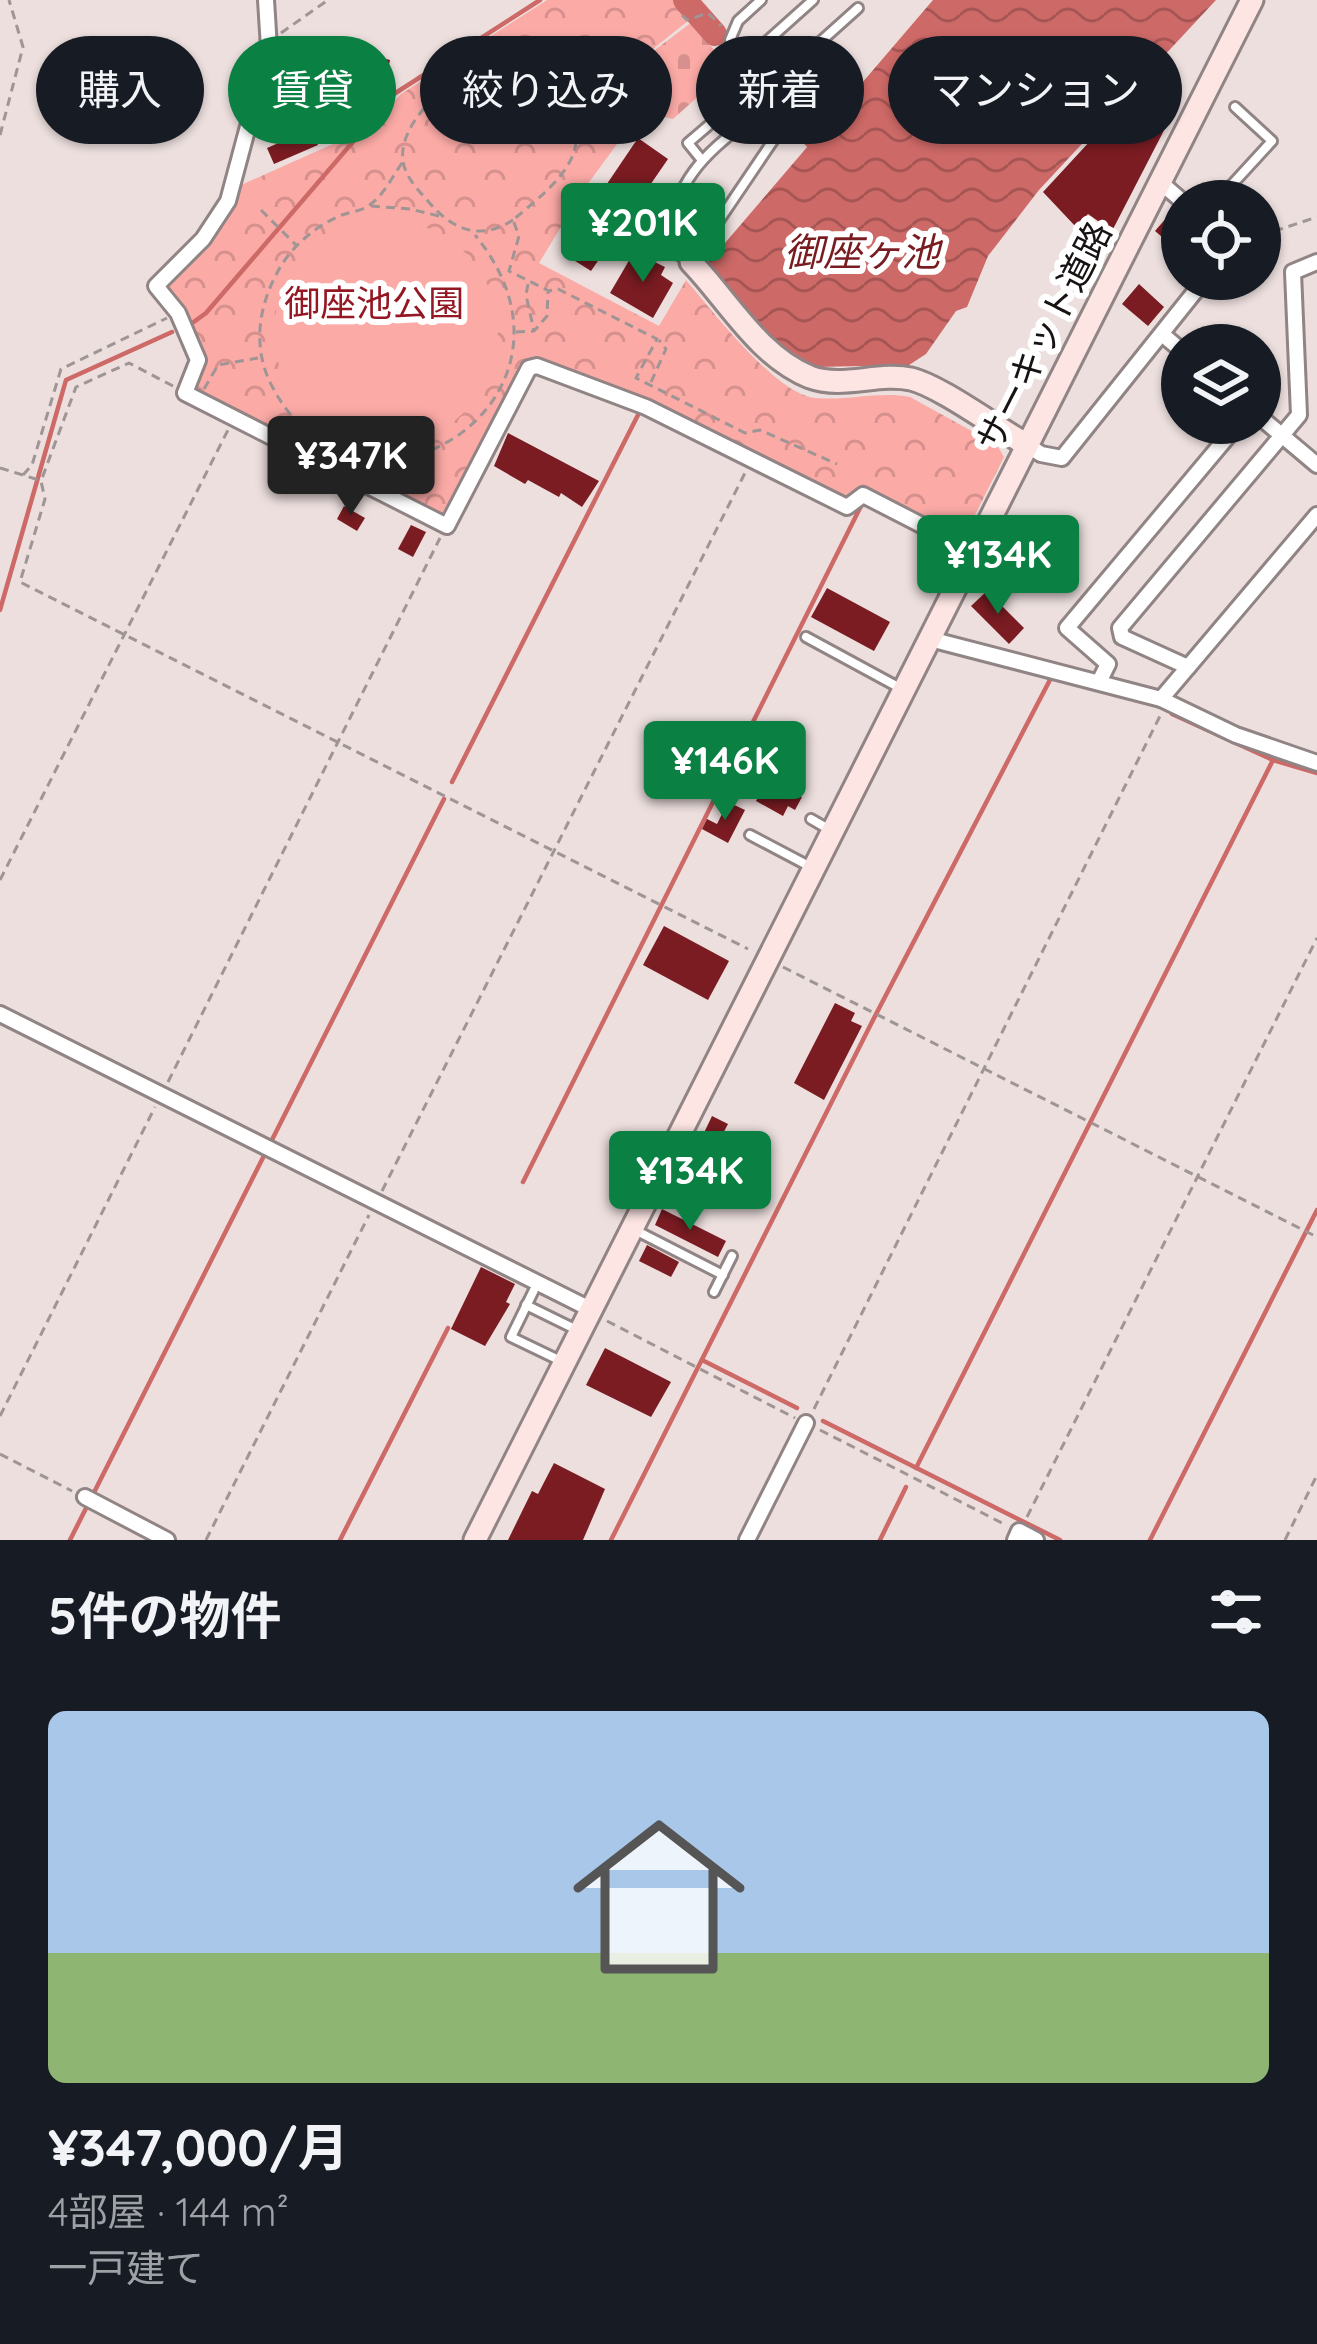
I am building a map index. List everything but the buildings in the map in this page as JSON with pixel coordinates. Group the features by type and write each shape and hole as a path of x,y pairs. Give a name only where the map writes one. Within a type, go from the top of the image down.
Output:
{"street":[{"path":"266,0 270,36"},
{"name":"サーキット道路","path":"476,1540 974,552 1024,443 1252,0"},
{"path":"243,144 228,201 203,239 156,286 178,313 198,360 192,396 446,526 529,368 537,366 646,407 848,507 863,495 974,552"},
{"path":"691,262 749,330 810,377 839,382 916,380 1053,458 1062,458 1161,335"},
{"path":"1188,668 1122,637 1120,628 1299,415 1293,272 1317,262"},
{"path":"1170,324 1189,300"},
{"path":"1282,436 1317,465"},
{"path":"1099,682 1108,664 1066,628 1221,444"},
{"path":"1164,700 1317,514"},
{"path":"930,640 1164,700 1252,742 1317,763"},
{"path":"0,1014 590,1310"},
{"path":"747,1540 806,1424"},
{"path":"90,1500 166,1540"},
{"path":"1017,1536 1036,1540"}],"lane":[{"path":"731,36 738,21 760,0"},
{"path":"774,36 813,0"},
{"path":"828,36 858,8"},
{"path":"1235,107 1272,142 1237,180"},
{"path":"696,136 688,143 701,160"},
{"path":"663,246 671,212 701,160 720,144"},
{"path":"671,212 649,214 643,233 691,262 771,144"},
{"path":"806,637 904,690"},
{"path":"811,819 833,832"},
{"path":"750,835 814,869"},
{"path":"632,1228 723,1275"},
{"path":"714,1292 732,1256"},
{"path":"534,1290 511,1337 564,1363"},
{"path":"526,1305 580,1331"}],"path":[{"path":"0,135 23,46 9,0"},
{"path":"277,36 328,0"},
{"path":"682,15 688,20 708,13 731,36"},
{"path":"440,217 414,185 403,162 415,121 459,77 497,59 526,64 566,104 575,124 575,141 566,167 513,220 500,229 473,232 440,217 370,206 328,222 297,246 269,289 260,320 260,358 284,406 313,434 353,454 391,460 439,448 472,426 494,399 507,374 514,332 510,295 473,232"},
{"path":"370,206 403,162"},
{"path":"261,210 297,246"},
{"path":"1281,229 1317,218"},
{"path":"502,275 509,271 520,236 513,220"},
{"path":"509,271 549,291 558,289 657,339 667,350 650,385"},
{"path":"529,282 526,295 534,332"},
{"path":"514,332 534,332 548,316 549,291"},
{"path":"25,476 61,369 178,313"},
{"path":"657,339 636,378 746,433 760,430 837,464"},
{"path":"260,358 218,365 192,396 129,363 85,380 70,396 41,481 45,499 20,581 1317,1237"},
{"path":"0,880 235,417"},
{"path":"206,1540 752,459"},
{"path":"0,468 41,481"},
{"path":"0,1416 446,526"},
{"path":"806,1424 1164,700"},
{"path":"1028,1514 1317,938"},
{"path":"590,1310 1017,1536"},
{"path":"0,1454 90,1500"},
{"path":"1285,1540 1317,1475"}],"green space":[{"name":"御座池公園","path":"547,0 679,0 693,17 669,36 491,36"},
{"path":"692,22 703,36 696,36 696,98 673,119 672,119 672,37"},
{"name":"御座池公園","path":"420,82 420,144 617,144 539,263 659,326 686,280 764,367 800,394 828,399 910,397 997,445 1004,457 962,541 863,490 843,499 538,360 449,514 439,517 193,393 200,351 168,283 226,220 241,185 333,144 396,144 396,100"},
{"path":"386,220 429,229 465,253 489,289 498,332 489,375 465,411 429,435 386,444 343,435 307,411 283,375 274,332 283,289 307,253 343,229"}],"water":[{"name":"御座ヶ池","path":"933,0 1216,0 1182,36 902,36"},
{"name":"御座ヶ池","path":"888,53 888,144 1082,144 988,256 967,307 956,311 926,354 909,365 816,367 777,343 707,264 810,144 864,144 864,81"}],"waterway":[{"path":"191,324 206,313 394,94 540,0"},
{"path":"685,0 715,34"},
{"path":"0,610 66,380 172,332"},
{"path":"452,782 640,411"},
{"path":"523,1182 861,506"},
{"path":"611,1540 1052,676"},
{"path":"1172,714 1273,760 1317,773"},
{"path":"916,1468 1273,760"},
{"path":"70,1540 444,799"},
{"path":"1150,1540 1317,1210"},
{"path":"340,1540 448,1328"},
{"path":"702,1360 797,1408"},
{"path":"823,1421 1060,1540"},
{"path":"880,1540 906,1487"}]}
